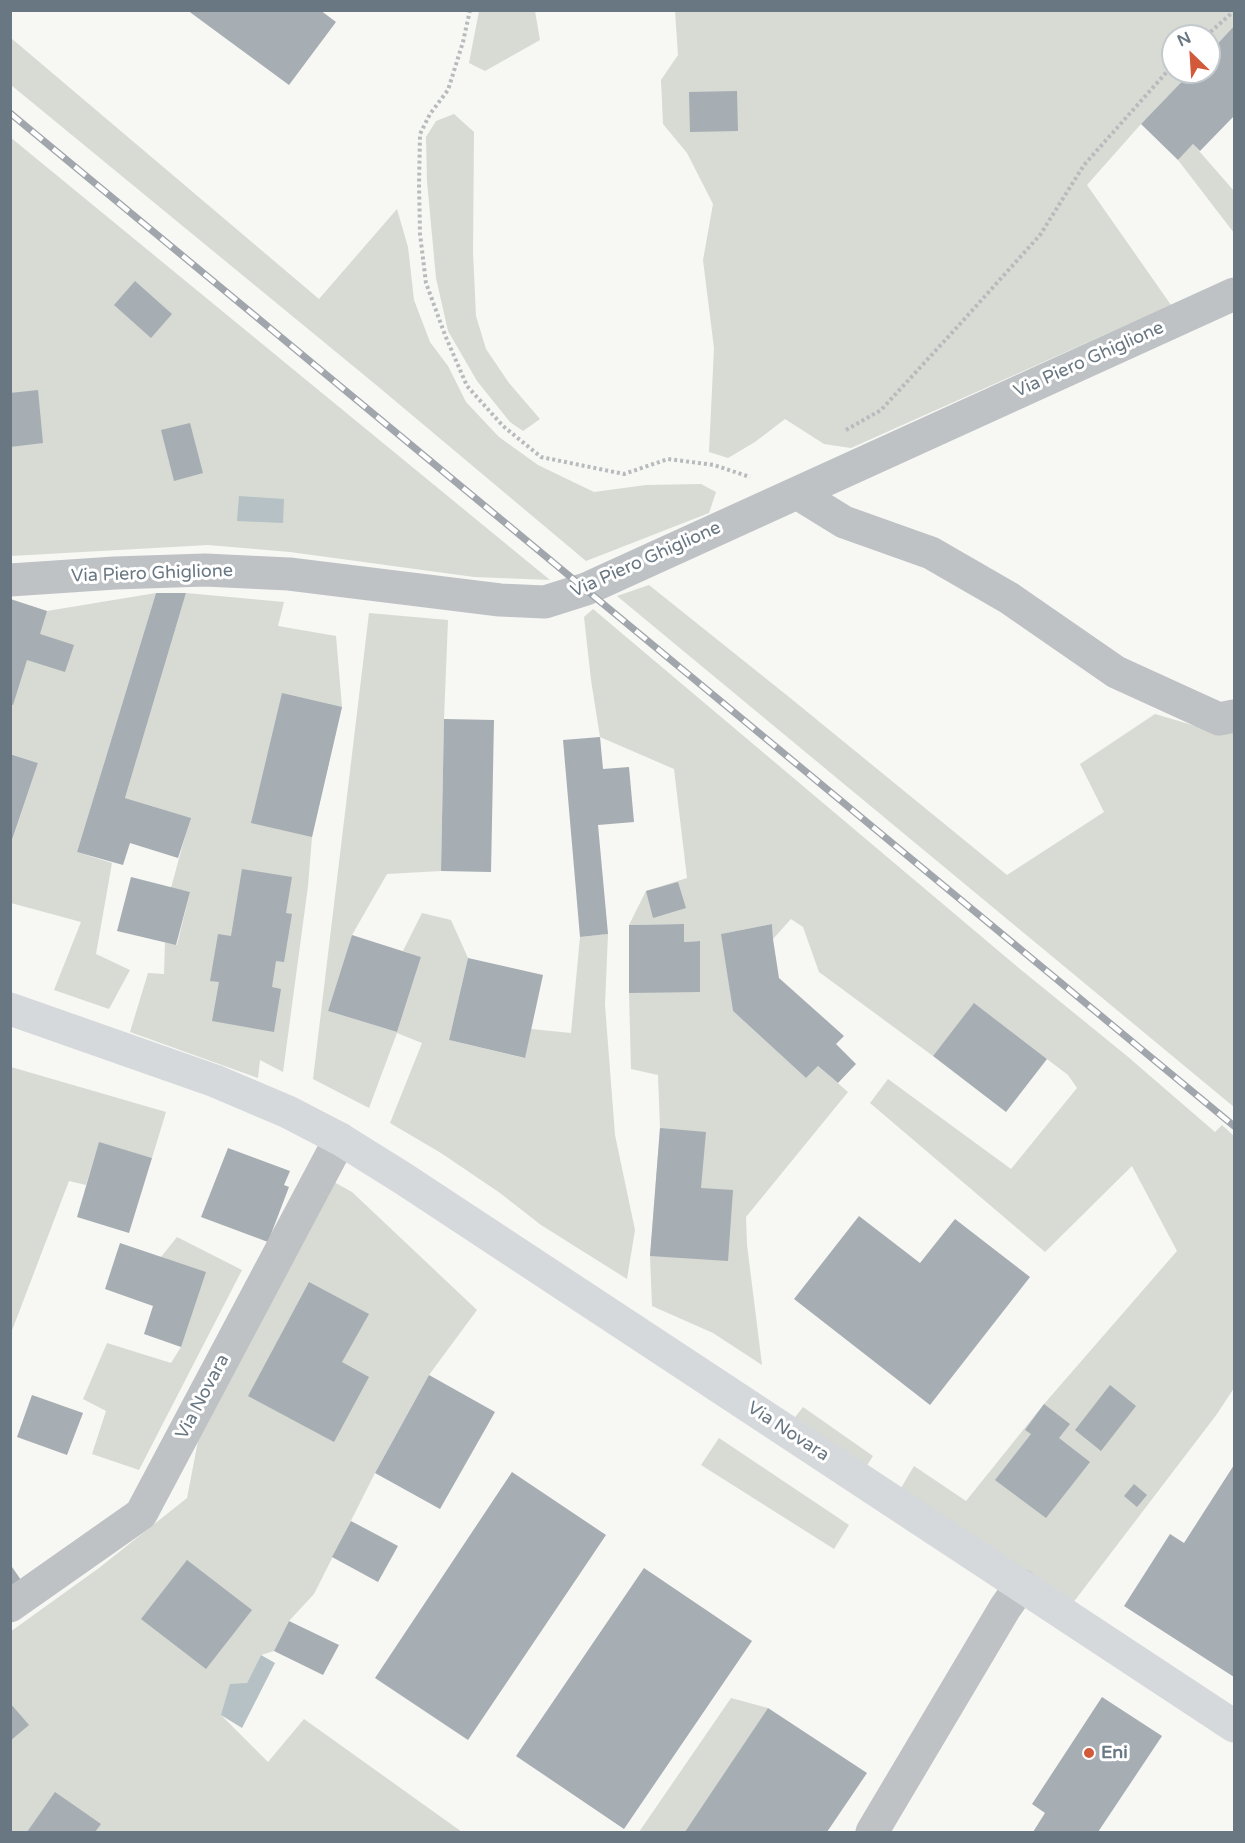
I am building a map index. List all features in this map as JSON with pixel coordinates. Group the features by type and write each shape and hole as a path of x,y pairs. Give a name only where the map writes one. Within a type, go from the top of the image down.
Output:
{"main road":[{"name":"Via Novara","path":"10,1009 215,1081 288,1112 340,1139 1234,1726"}],"street":[{"name":"Via Piero Ghiglione","path":"10,580 205,570 289,574 500,600 545,602 585,589 1234,294"},
{"path":"797,493 844,522 931,554 960,570 1009,598 1116,672 1219,720 1234,716"},
{"name":"Via Novara","path":"10,1606 141,1514 340,1139"},
{"path":"872,1833 1005,1608 1021,1585"}],"path":[{"path":"470,10 448,90 430,114 420,134 419,185 420,234 426,283 467,386 503,426 541,457 624,474 668,459 714,465 797,493"},
{"path":"1219,24 1234,11"},
{"path":"843,432 881,410 960,324 1040,235 1084,165 1161,78"}],"shaded area":[{"path":"479,11 535,11 540,40 485,71 469,63"},
{"path":"675,11 1234,11 1234,26 1221,40 1221,24 1161,24 1161,84 1179,84 1087,185 1171,305 851,448 824,444 785,419 755,442 728,458 709,452 714,348 703,260 713,204 687,153 663,124 661,80 678,55"},
{"path":"11,38 319,299 397,209 408,247 414,300 430,342 448,366 466,402 499,437 538,465 594,492 646,485 701,484 716,492 709,513 586,561 11,85"},
{"path":"454,114 474,132 473,252 476,316 486,349 509,383 540,419 523,431 510,422 477,381 448,331 436,278 427,181 426,137 436,121"},
{"path":"10,137 550,580 474,577 290,552 208,545 11,556"},
{"path":"1193,144 1234,191 1234,233 1178,160"},
{"path":"239,496 284,499 283,523 237,521"},
{"path":"649,585 1007,875 1104,812 1080,764 1155,714 1216,732 1234,730 1234,1107 617,596"},
{"path":"156,593 77,852 112,863 96,954 130,970 109,1009 54,990 81,922 11,903 11,844 38,763 11,754 11,599 47,611"},
{"path":"186,593 284,602 278,626 336,636 342,707 312,837 308,886 283,1072 260,1060 258,1078 130,1032 148,973 164,974 165,942 177,945 190,892 171,888 190,818 125,798"},
{"path":"593,609 1215,1132 1222,1125 1234,1136 1234,1388 1217,1414 1069,1608 898,1493 914,1466 966,1501 1044,1404 1177,1251 1132,1166 1045,1252 870,1103 888,1079 1011,1169 1077,1088 1068,1075 975,1004 933,1056 819,972 803,927 791,919 773,939 772,924 722,934 733,1011 806,1078 818,1066 848,1092 746,1217 747,1245 762,1365 713,1333 652,1306 650,1256 660,1128 658,1075 631,1069 629,993 699,941 684,942 684,924 629,925 646,891 687,878 674,769 600,737 584,617"},
{"path":"369,613 448,620 441,871 387,874 352,935 328,1011 397,1032 421,957 403,951 422,913 451,920 468,958 449,1040 524,1058 531,1029 571,1033 580,937 608,934 605,1005 615,1135 635,1230 627,1279 541,1225 500,1193 441,1153 390,1123 422,1043 397,1033 369,1108 313,1079"},
{"path":"11,1067 166,1112 152,1158 99,1143 86,1185 69,1181 11,1333"},
{"path":"334,1182 352,1192 477,1310 429,1375 375,1473 314,1594 289,1621 274,1651 261,1655 247,1683 221,1715 268,1762 304,1719 462,1832 11,1832 10,1632 99,1568 187,1498 198,1441"},
{"path":"177,1237 242,1270 139,1470 92,1454 106,1411 83,1399 107,1343 171,1363 181,1347 161,1257"},
{"path":"803,1407 873,1456 864,1470 793,1420"},
{"path":"719,1438 849,1525 834,1549 701,1465"},
{"path":"261,1655 275,1663 242,1728 221,1715 230,1684 247,1683"},
{"path":"731,1698 768,1708 686,1832 639,1832"}],"building":[{"path":"187,10 320,10 336,22 289,85"},
{"path":"1234,26 1234,116 1200,151 1193,144 1178,160 1141,124 1179,84 1221,84 1221,40"},
{"path":"737,91 738,131 690,132 689,92"},
{"path":"135,281 172,314 151,338 114,305"},
{"path":"38,390 43,443 10,447 10,393"},
{"path":"190,423 203,473 174,481 161,430"},
{"path":"156,593 186,593 125,798 191,818 178,858 130,843 123,865 77,852"},
{"path":"10,599 47,611 40,634 74,645 65,672 27,660 13,705 10,704"},
{"path":"282,693 342,707 312,837 251,823"},
{"path":"444,719 494,720 491,872 441,871"},
{"path":"600,737 603,769 629,767 634,822 598,825 608,934 580,937 563,740"},
{"path":"10,754 38,763 11,843 10,843"},
{"path":"242,869 292,877 286,913 292,914 284,962 276,961 272,987 281,989 274,1032 212,1021 219,982 210,981 218,934 231,936"},
{"path":"131,877 190,892 176,945 117,931"},
{"path":"678,882 686,908 653,918 646,891"},
{"path":"684,924 684,942 700,941 700,992 629,993 629,925"},
{"path":"772,924 779,978 844,1036 836,1044 856,1064 838,1083 818,1066 806,1078 733,1011 721,934"},
{"path":"352,935 421,957 397,1032 328,1011"},
{"path":"468,958 543,975 525,1058 449,1040"},
{"path":"974,1003 1047,1059 1006,1112 933,1056"},
{"path":"660,1128 706,1132 701,1188 733,1190 728,1261 650,1256"},
{"path":"99,1142 152,1158 129,1233 77,1217"},
{"path":"228,1148 290,1171 284,1185 289,1187 268,1242 201,1217"},
{"path":"859,1216 920,1263 955,1219 1030,1277 930,1405 794,1299"},
{"path":"120,1243 206,1272 181,1347 144,1334 153,1306 105,1289"},
{"path":"309,1282 369,1314 342,1362 369,1377 334,1442 248,1396"},
{"path":"429,1375 495,1412 440,1509 375,1473"},
{"path":"1110,1385 1136,1406 1101,1451 1075,1430"},
{"path":"32,1395 83,1413 67,1455 17,1437"},
{"path":"1044,1404 1070,1424 1059,1438 1090,1462 1046,1518 995,1480 1031,1434 1025,1430"},
{"path":"1234,1465 1234,1677 1124,1606 1170,1534 1184,1543"},
{"path":"512,1472 606,1535 468,1740 375,1678"},
{"path":"1134,1484 1147,1495 1137,1507 1124,1496"},
{"path":"351,1521 398,1546 378,1582 332,1557"},
{"path":"187,1560 252,1610 206,1669 141,1619"},
{"path":"10,1564 21,1580 10,1586"},
{"path":"644,1568 752,1641 624,1829 516,1756"},
{"path":"289,1621 339,1645 323,1675 274,1651"},
{"path":"1102,1697 1162,1736 1098,1832 1033,1832 1045,1813 1032,1804"},
{"path":"10,1703 29,1725 10,1741"},
{"path":"768,1708 867,1773 827,1832 685,1832"},
{"path":"55,1792 101,1824 95,1832 27,1832"}],"railway":[{"path":"10,113 1234,1126"}],"place":[{"name":"Eni","path":"1089,1753"}]}
